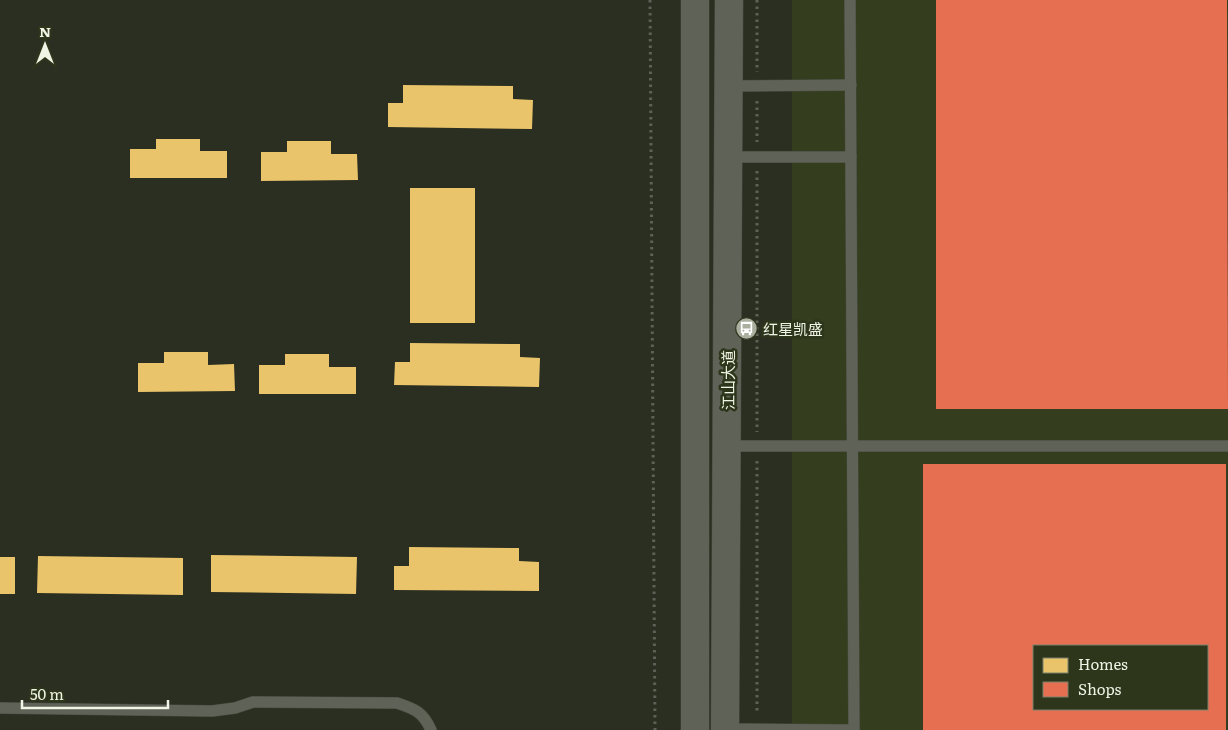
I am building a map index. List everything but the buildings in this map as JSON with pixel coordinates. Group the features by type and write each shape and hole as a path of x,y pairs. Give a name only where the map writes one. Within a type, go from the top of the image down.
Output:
{"main road":[{"path":"695,0 695,730"},
{"name":"江山大道","path":"725,729 729,0"}],"lane":[{"path":"725,729 854,730 850,0"},
{"path":"729,86 851,85"},
{"path":"729,157 851,157"},
{"path":"727,446 1228,446"},
{"path":"0,708 212,711 235,708 254,702 397,703 415,708 427,720 431,730"}],"path":[{"path":"650,0 655,730"},
{"path":"756,0 757,730"}],"shaded area":[{"path":"792,0 1228,0 1228,730 792,730"}],"place":[{"name":"红星凯盛","path":"747,328"}]}
